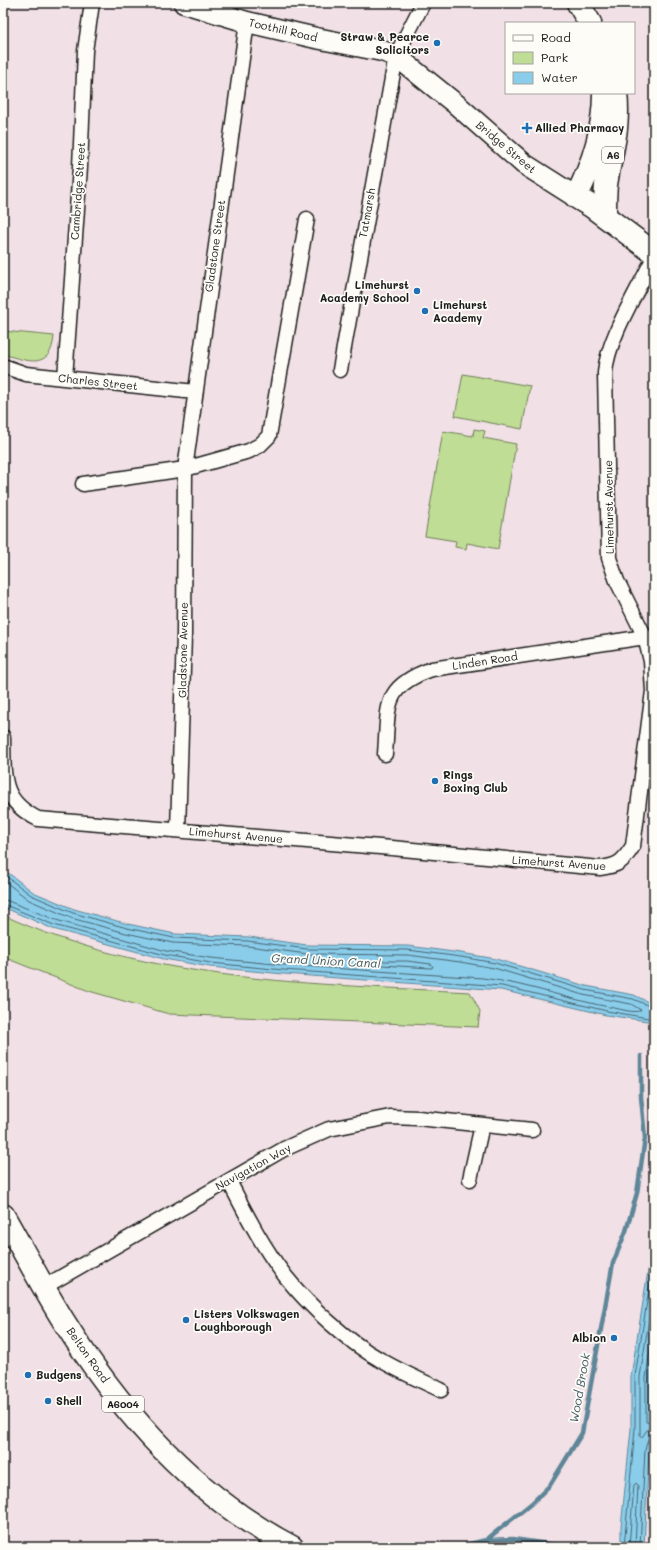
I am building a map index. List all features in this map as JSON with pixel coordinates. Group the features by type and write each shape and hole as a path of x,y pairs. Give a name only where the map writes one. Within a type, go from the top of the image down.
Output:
{"main road":[{"name":"Toothill Road","path":"184,3 247,22 389,54"},
{"path":"578,3 589,22"},
{"name":"Bridge Street","path":"389,54 458,105 524,164 605,216 654,252"},
{"name":"A6","path":"576,197 587,175 599,137 604,108 604,94"},
{"name":"A6","path":"605,216 606,185 615,146 618,111 616,94"},
{"name":"Belton Road","path":"3,1215 63,1320 88,1358 156,1444 213,1496 252,1525 292,1547"}],"street":[{"name":"Cambridge Street","path":"65,378 80,167 85,51 92,3"},
{"name":"Tatmarsh","path":"340,370 389,54 422,3"},
{"name":"Gladstone Street","path":"185,469 247,22"},
{"path":"83,484 185,469 249,451 260,445 269,436 307,219"},
{"name":"Limehurst Avenue","path":"3,738 4,785 11,800 22,812 38,819 392,848 600,868 613,866 625,858 633,846 653,691 651,661 645,637 617,581 609,558 606,360 613,341 654,257"},
{"name":"Charles Street","path":"3,366 26,374 195,392"},
{"name":"Gladstone Avenue","path":"178,830 184,635 185,469"},
{"name":"Linden Road","path":"385,754 389,702 398,688 406,680 419,674 432,669 645,637"},
{"name":"Navigation Way","path":"44,1287 284,1149 329,1129 362,1121 390,1117 418,1118 532,1130"},
{"path":"470,1179 482,1125"},
{"path":"228,1181 262,1242 286,1277 336,1328 377,1358 401,1372 441,1390"}],"green space":[{"path":"3,331 54,336 52,347 48,355 43,359 36,361 29,361 3,354"},
{"path":"463,374 530,386 522,429 455,416"},
{"path":"474,429 485,431 483,438 516,444 498,549 467,543 466,549 455,547 456,541 425,536 443,431 473,436"},
{"path":"3,915 58,937 115,954 173,967 232,976 292,982 470,992 480,1011 478,1027 169,1014 89,991 3,957"}],"water":[{"name":"Grand Union Canal","path":"3,869 33,892 74,909 128,924 175,934 249,937 307,945 408,946 496,959 586,986 634,995 654,1005 654,1022 606,1015 501,990 284,974 210,967 164,959 53,929 3,907"},
{"path":"654,1234 654,1430 649,1450 644,1547 621,1547 621,1527 631,1429 631,1376"}],"waterway":[{"name":"Wood Brook","path":"457,1547 486,1540 532,1503 550,1485 582,1433 613,1263 626,1231 637,1193 645,1138 641,1097 641,1056"},
{"path":"487,1540 513,1539 569,1547"}],"place":[{"name":"Straw & Pearce Solicitors","path":"437,43"},
{"name":"Allied Pharmacy","path":"527,128"},
{"name":"Limehurst Academy School","path":"417,291"},
{"name":"Limehurst Academy","path":"425,311"},
{"name":"Rings Boxing Club","path":"435,781"},
{"name":"Listers Volkswagen Loughborough","path":"186,1320"},
{"name":"Albion","path":"614,1338"},
{"name":"Budgens","path":"28,1375"},
{"name":"Shell","path":"48,1401"}]}
